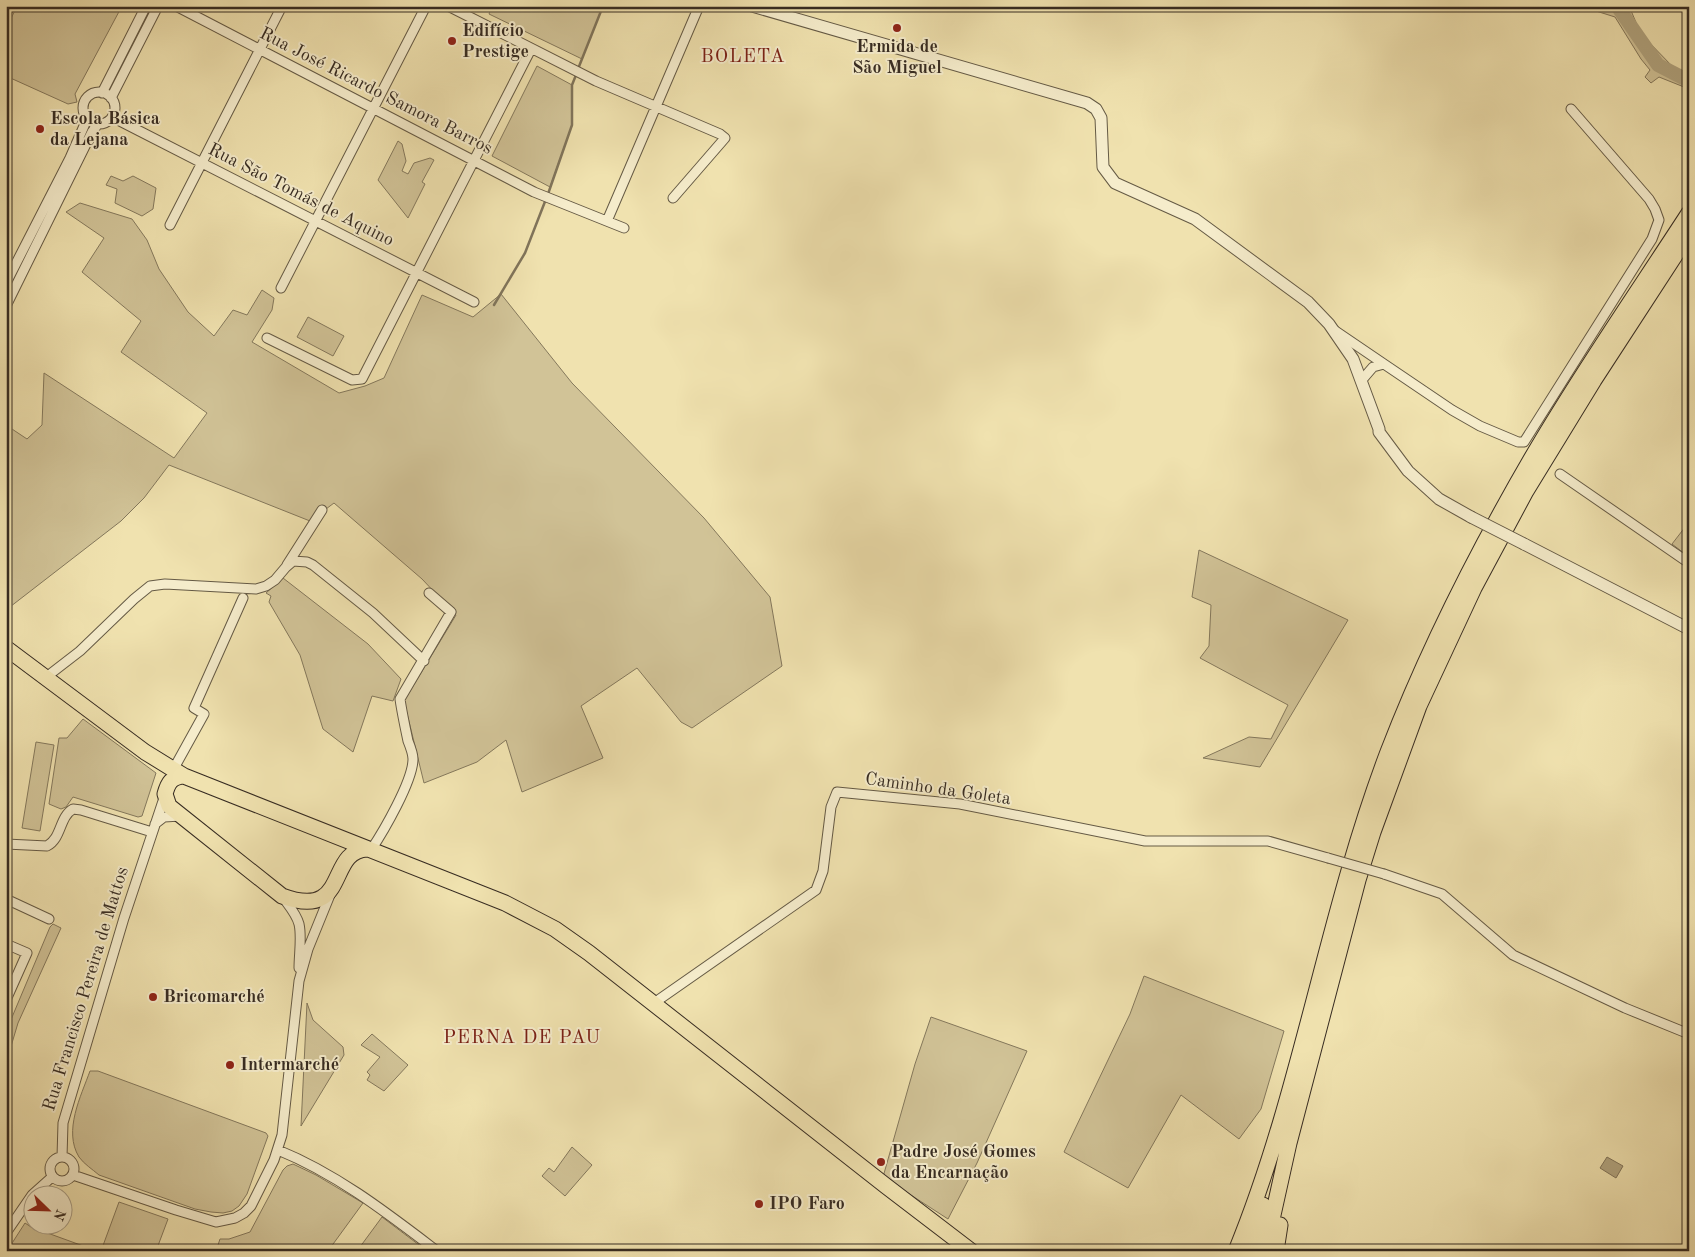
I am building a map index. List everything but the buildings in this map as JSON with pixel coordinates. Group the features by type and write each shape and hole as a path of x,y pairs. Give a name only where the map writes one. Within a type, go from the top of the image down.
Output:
{"main road":[{"path":"1251,1251 1296,1065 1341,894 1387,754 1429,653 1473,563 1535,453 1689,213"},
{"path":"1265,1251 1289,1143 1327,995 1373,832 1420,706 1451,635 1496,545 1526,491 1594,380 1689,234"},
{"path":"6,648 172,769 524,912 581,946 972,1251"},
{"path":"172,769 165,774 167,803 282,896 297,902 306,903 324,897 332,887 347,858 356,850 369,850"},
{"path":"341,839 347,851 347,858"},
{"path":"1276,1251 1292,1161 1327,995"},
{"path":"1236,1251 1259,1194 1296,1065"}],"street":[{"path":"102,93 146,6"},
{"path":"111,98 158,6"},
{"name":"Rua José Ricardo Samora Barros","path":"176,6 537,193 624,228"},
{"path":"170,224 282,6"},
{"path":"281,288 426,6"},
{"path":"448,6 582,75 720,134 725,138 673,198"},
{"path":"608,221 699,6"},
{"path":"752,6 1087,103 1096,110 1101,118 1103,167 1115,183 1195,219 1308,302 1332,329 1353,359 1380,429 1379,432 1408,471 1439,499 1470,517 1689,629"},
{"path":"267,338 352,380 362,378 532,49"},
{"path":"102,93 111,98 115,107 112,117 105,123 98,124 92,123 87,119 83,109 85,100 92,94 102,93"},
{"path":"1332,329 1452,410 1480,426 1518,442 1524,442 1652,239 1659,220 1649,199 1571,108"},
{"name":"Rua São Tomás de Aquino","path":"112,117 474,302"},
{"path":"6,283 70,158 87,119"},
{"path":"6,306 92,132 98,124"},
{"path":"1361,381 1373,367 1384,364"},
{"path":"1560,474 1689,563"},
{"path":"45,678 80,651 150,586 165,584 256,589 266,586 275,580 286,567 322,510"},
{"path":"286,567 293,561 313,564 373,613 424,661"},
{"path":"369,850 382,834 408,778 413,760 400,699 451,612 429,593"},
{"path":"172,769 204,714 194,708 243,598"},
{"name":"Rua Francisco Pereira de Mattos","path":"62,1157 63,1123 124,918 165,792"},
{"name":"Caminho da Goleta","path":"654,1003 816,890 823,871 831,807 836,792 960,804 1145,841 1268,841 1328,858 1384,874 1442,894 1513,955 1626,1008 1689,1034"},
{"path":"6,844 47,846 53,843 66,814 73,809 152,829 164,817 181,816"},
{"path":"299,981 308,949 332,887"},
{"path":"72,1174 216,1222 235,1218 250,1206 278,1150 286,1109 299,981 300,935 299,924 295,915 282,896"},
{"path":"6,899 49,919"},
{"path":"6,944 27,953 6,1000"},
{"path":"278,1150 353,1189 437,1251"},
{"path":"62,1157 72,1163 74,1171 72,1174 70,1178 63,1182 55,1180 49,1169 55,1159 62,1157"},
{"path":"44,1184 52,1176"},
{"path":"6,1233 22,1210"}],"shaded area":[{"path":"17,6 122,6 75,94 77,102 68,104 6,76 6,29"},
{"path":"492,6 603,6 582,59 489,14"},
{"path":"1594,6 1629,6 1641,34 1673,67 1685,76 1689,75 1689,89 1659,77 1651,83 1645,77 1650,70 1615,17 1596,11"},
{"path":"537,66 572,85 572,125 550,187 492,156"},
{"path":"398,141 402,144 406,161 402,171 408,174 414,163 430,158 434,160 422,182 425,184 408,218 378,180"},
{"path":"111,176 123,181 133,176 156,188 153,209 142,216 115,203 117,189 106,185"},
{"path":"80,203 132,219 147,240 159,269 188,312 214,336 233,310 247,315 262,290 274,298 272,310 252,342 339,393 365,386 384,378 422,295 473,317 501,294 572,383 704,518 770,597 782,666 692,728 681,722 637,668 581,706 603,758 522,792 506,740 477,762 424,783 404,701 456,615 422,579 334,503 310,521 169,465 144,498 121,521 6,610 6,425 27,439 42,425 44,373 174,458 207,413 121,352 141,321 82,272 104,238 66,212"},
{"path":"308,317 344,336 333,356 297,337"},
{"path":"1689,522 1689,557 1672,544"},
{"path":"1199,550 1348,620 1260,767 1203,758 1249,737 1271,739 1288,705 1200,658 1209,646 1211,605 1192,597"},
{"path":"283,578 368,644 401,679 393,701 372,696 353,752 323,729 300,655 269,602 271,596 266,593"},
{"path":"83,719 156,773 142,816 138,817 73,797 66,807 61,809 49,804 59,738 67,738"},
{"path":"36,742 54,745 40,831 22,828"},
{"path":"53,924 61,928 18,1023 6,1063 7,1021 10,1022 50,927"},
{"path":"1144,976 1284,1031 1261,1109 1239,1139 1181,1095 1128,1188 1064,1152 1130,1014"},
{"path":"307,1003 313,1020 343,1047 344,1055 301,1126"},
{"path":"931,1017 1027,1051 977,1163 948,1219 883,1177 915,1064"},
{"path":"372,1034 408,1065 384,1091 367,1080 370,1075 367,1072 380,1057 361,1045"},
{"path":"90,1071 98,1071 266,1133 268,1136 247,1194 239,1206 232,1211 223,1213 195,1209 99,1175 86,1164 79,1157 75,1147 73,1125 78,1102"},
{"path":"572,1147 592,1165 565,1196 542,1176 549,1168 554,1172"},
{"path":"1607,1157 1623,1166 1616,1178 1600,1168"},
{"path":"293,1164 316,1175 363,1203 328,1251 216,1251 220,1239 229,1239 250,1232 283,1170"},
{"path":"119,1202 168,1219 156,1251 101,1251"},
{"path":"382,1217 427,1251 357,1251"},
{"path":"22,1228 22,1234 50,1234 97,1251 7,1251"}],"waterway":[{"path":"578,69 603,6"},
{"path":"1617,6 1658,65 1689,81"},
{"path":"548,194 572,125 572,85 576,75"},
{"path":"494,305 525,253 546,199"}],"place":[{"name":"Ermida de São Miguel","path":"897,28"},
{"name":"Edifício Prestige","path":"452,41"},
{"name":"Escola Básica da Lejana","path":"40,129"},
{"name":"Bricomarché","path":"153,997"},
{"name":"Intermarché","path":"230,1065"},
{"name":"Padre José Gomes da Encarnação","path":"881,1162"},
{"name":"IPO Faro","path":"759,1204"}],"district":[{"name":"BOLETA","path":"743,57"},
{"name":"PERNA DE PAU","path":"522,1038"}]}
